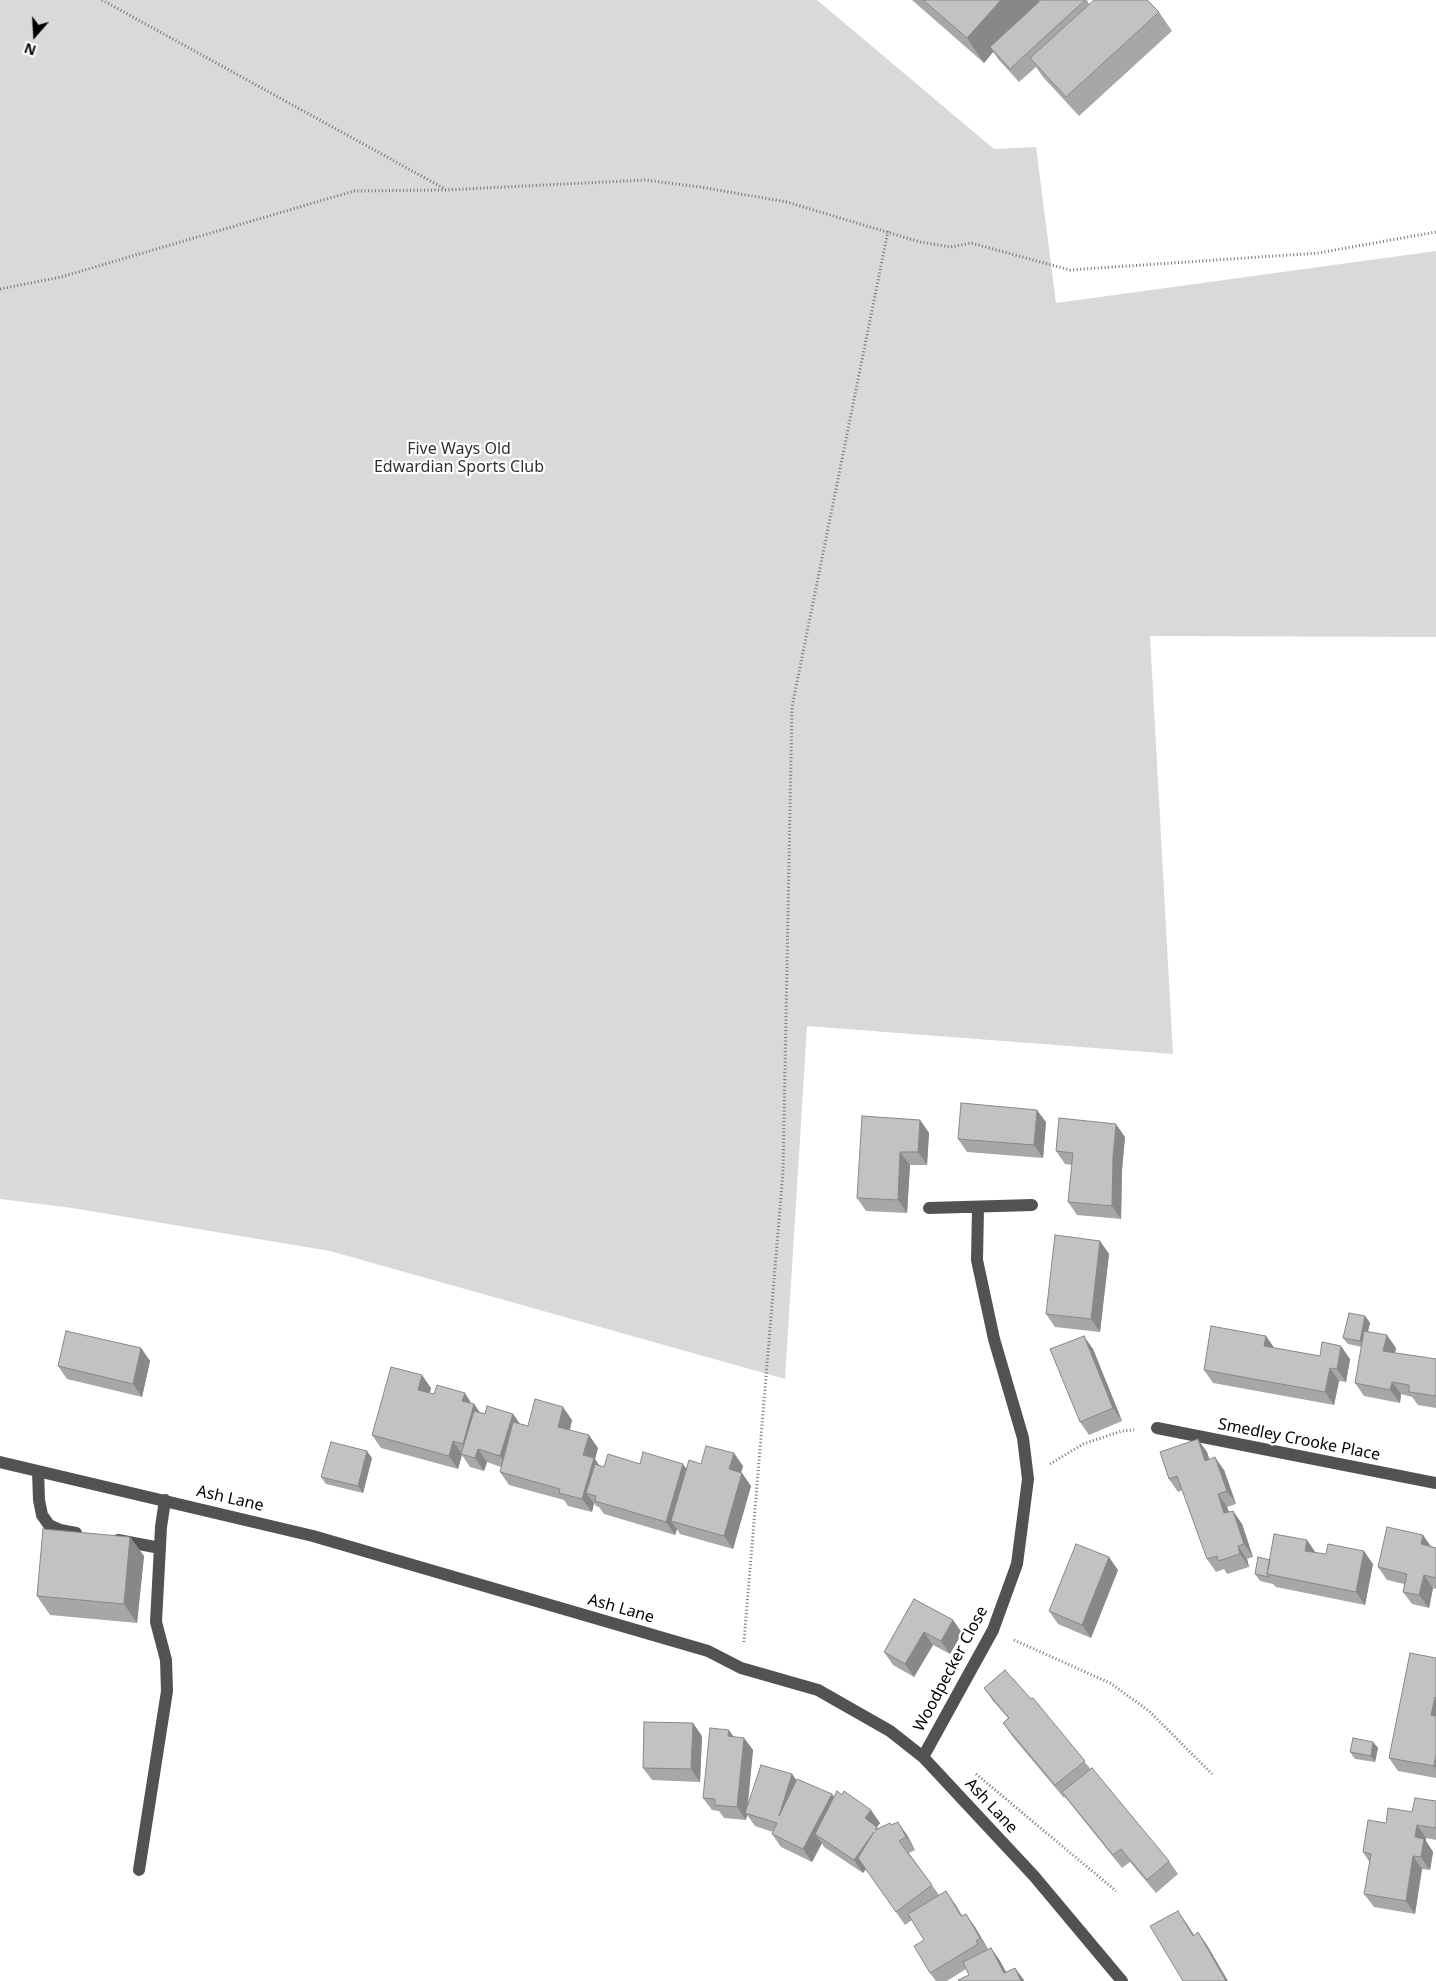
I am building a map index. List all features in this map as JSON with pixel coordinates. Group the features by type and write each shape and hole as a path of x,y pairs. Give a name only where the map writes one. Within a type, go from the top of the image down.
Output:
{"street":[{"path":"929,1208 1032,1205"},
{"name":"Woodpecker Close","path":"923,1757 993,1630 1017,1564 1028,1479 1023,1438 994,1340 977,1260 978,1208"},
{"name":"Smedley Crooke Place","path":"1157,1428 1436,1483"},
{"name":"Ash Lane","path":"0,1462 323,1539 708,1651 741,1668 818,1690 890,1731 923,1757 1034,1876 1122,1981"},
{"path":"38,1471 39,1500 42,1515 49,1525 60,1530 88,1535"},
{"path":"139,1870 167,1691 166,1660 156,1622 165,1500"},
{"path":"106,1538 160,1548"}],"path":[{"path":"102,0 445,190"},
{"path":"0,289 61,277 354,191 445,190 645,180 700,187 787,202 920,242 951,247 971,243 1070,270 1318,254 1436,232"},
{"path":"741,1668 783,1172 792,707 888,231"},
{"path":"1028,1479 1083,1444 1122,1431 1157,1428"},
{"path":"993,1630 1110,1683 1149,1711 1212,1774"},
{"path":"974,1772 1116,1891"}],"green space":[{"name":"Five Ways Old Edwardian Sports Club","path":"0,0 817,0 994,149 1036,147 1056,303 1436,251 1436,637 1150,636 1173,1054 807,1026 785,1379 330,1251 72,1208 0,1199"}],"building":[{"path":"923,0 1001,0 967,38"},
{"path":"1041,0 1085,0 1010,69 990,47"},
{"path":"1094,0 1147,0 1159,12 1066,97 1030,58"},
{"path":"961,1103 1037,1110 1034,1145 958,1139"},
{"path":"862,1116 920,1120 918,1152 900,1152 898,1200 857,1198"},
{"path":"1059,1118 1116,1124 1112,1206 1068,1202 1073,1153 1056,1151"},
{"path":"1055,1235 1100,1241 1091,1319 1046,1314"},
{"path":"1349,1313 1365,1316 1360,1341 1343,1338"},
{"path":"1211,1326 1266,1336 1264,1346 1320,1356 1322,1342 1341,1346 1337,1369 1330,1368 1325,1392 1204,1370"},
{"path":"66,1331 141,1348 133,1384 58,1366"},
{"path":"1364,1331 1387,1335 1383,1351 1436,1359 1436,1396 1409,1392 1409,1385 1392,1382 1390,1390 1355,1383"},
{"path":"1084,1336 1113,1408 1080,1422 1050,1349"},
{"path":"391,1367 422,1375 418,1390 434,1394 437,1385 465,1393 462,1401 474,1404 463,1444 453,1441 449,1456 372,1435"},
{"path":"535,1399 563,1407 558,1427 589,1435 583,1455 594,1458 582,1499 559,1493 560,1489 500,1472 513,1422 528,1426"},
{"path":"487,1406 513,1414 500,1456 478,1449 475,1458 461,1454 474,1411 485,1414"},
{"path":"1198,1439 1205,1461 1215,1457 1227,1491 1218,1494 1224,1513 1233,1511 1244,1544 1238,1546 1240,1554 1218,1561 1217,1556 1207,1559 1177,1476 1169,1479 1160,1452"},
{"path":"331,1442 367,1451 358,1486 321,1477"},
{"path":"706,1446 734,1453 729,1469 742,1473 724,1536 671,1521 689,1460 701,1464"},
{"path":"643,1452 683,1464 666,1522 595,1501 596,1496 586,1493 595,1464 604,1467 608,1454 640,1464"},
{"path":"1387,1527 1423,1535 1421,1544 1436,1548 1436,1578 1424,1575 1419,1595 1403,1592 1407,1574 1378,1567"},
{"path":"43,1529 130,1537 124,1604 37,1596"},
{"path":"1274,1534 1307,1540 1305,1551 1326,1554 1328,1544 1364,1551 1356,1592 1267,1574"},
{"path":"1076,1544 1109,1557 1082,1625 1049,1611"},
{"path":"1258,1557 1270,1560 1267,1574 1269,1577 1255,1574"},
{"path":"914,1599 953,1620 941,1641 924,1632 905,1664 884,1652"},
{"path":"1410,1653 1436,1658 1436,1698 1431,1715 1436,1716 1436,1754 1434,1766 1389,1758"},
{"path":"1005,1670 1031,1699 1033,1698 1085,1761 1055,1785 1003,1723 1009,1718 984,1688"},
{"path":"644,1722 693,1723 691,1769 643,1768"},
{"path":"710,1728 729,1730 728,1736 744,1738 737,1807 715,1805 715,1799 703,1798"},
{"path":"1353,1738 1373,1742 1371,1756 1350,1752"},
{"path":"761,1765 792,1774 779,1816 797,1779 832,1794 803,1849 772,1834 777,1823 745,1813"},
{"path":"1092,1768 1169,1861 1147,1880 1121,1849 1113,1855 1062,1792"},
{"path":"837,1791 842,1795 844,1791 871,1810 865,1818 877,1827 875,1830 890,1823 891,1825 898,1822 906,1837 899,1841 932,1885 896,1912 858,1858 874,1832 854,1860 815,1834"},
{"path":"1415,1798 1436,1801 1436,1828 1417,1825 1415,1837 1424,1839 1421,1857 1413,1856 1406,1901 1364,1894 1371,1854 1363,1852 1368,1820 1386,1823 1388,1808 1412,1812"},
{"path":"946,1891 961,1916 966,1914 980,1938 976,1941 978,1944 930,1973 914,1946 924,1940 908,1914"},
{"path":"1178,1911 1193,1936 1198,1932 1226,1981 1183,1981 1150,1926"},
{"path":"991,1948 1004,1973 1015,1968 1021,1981 958,1980 969,1975 963,1962"}]}
